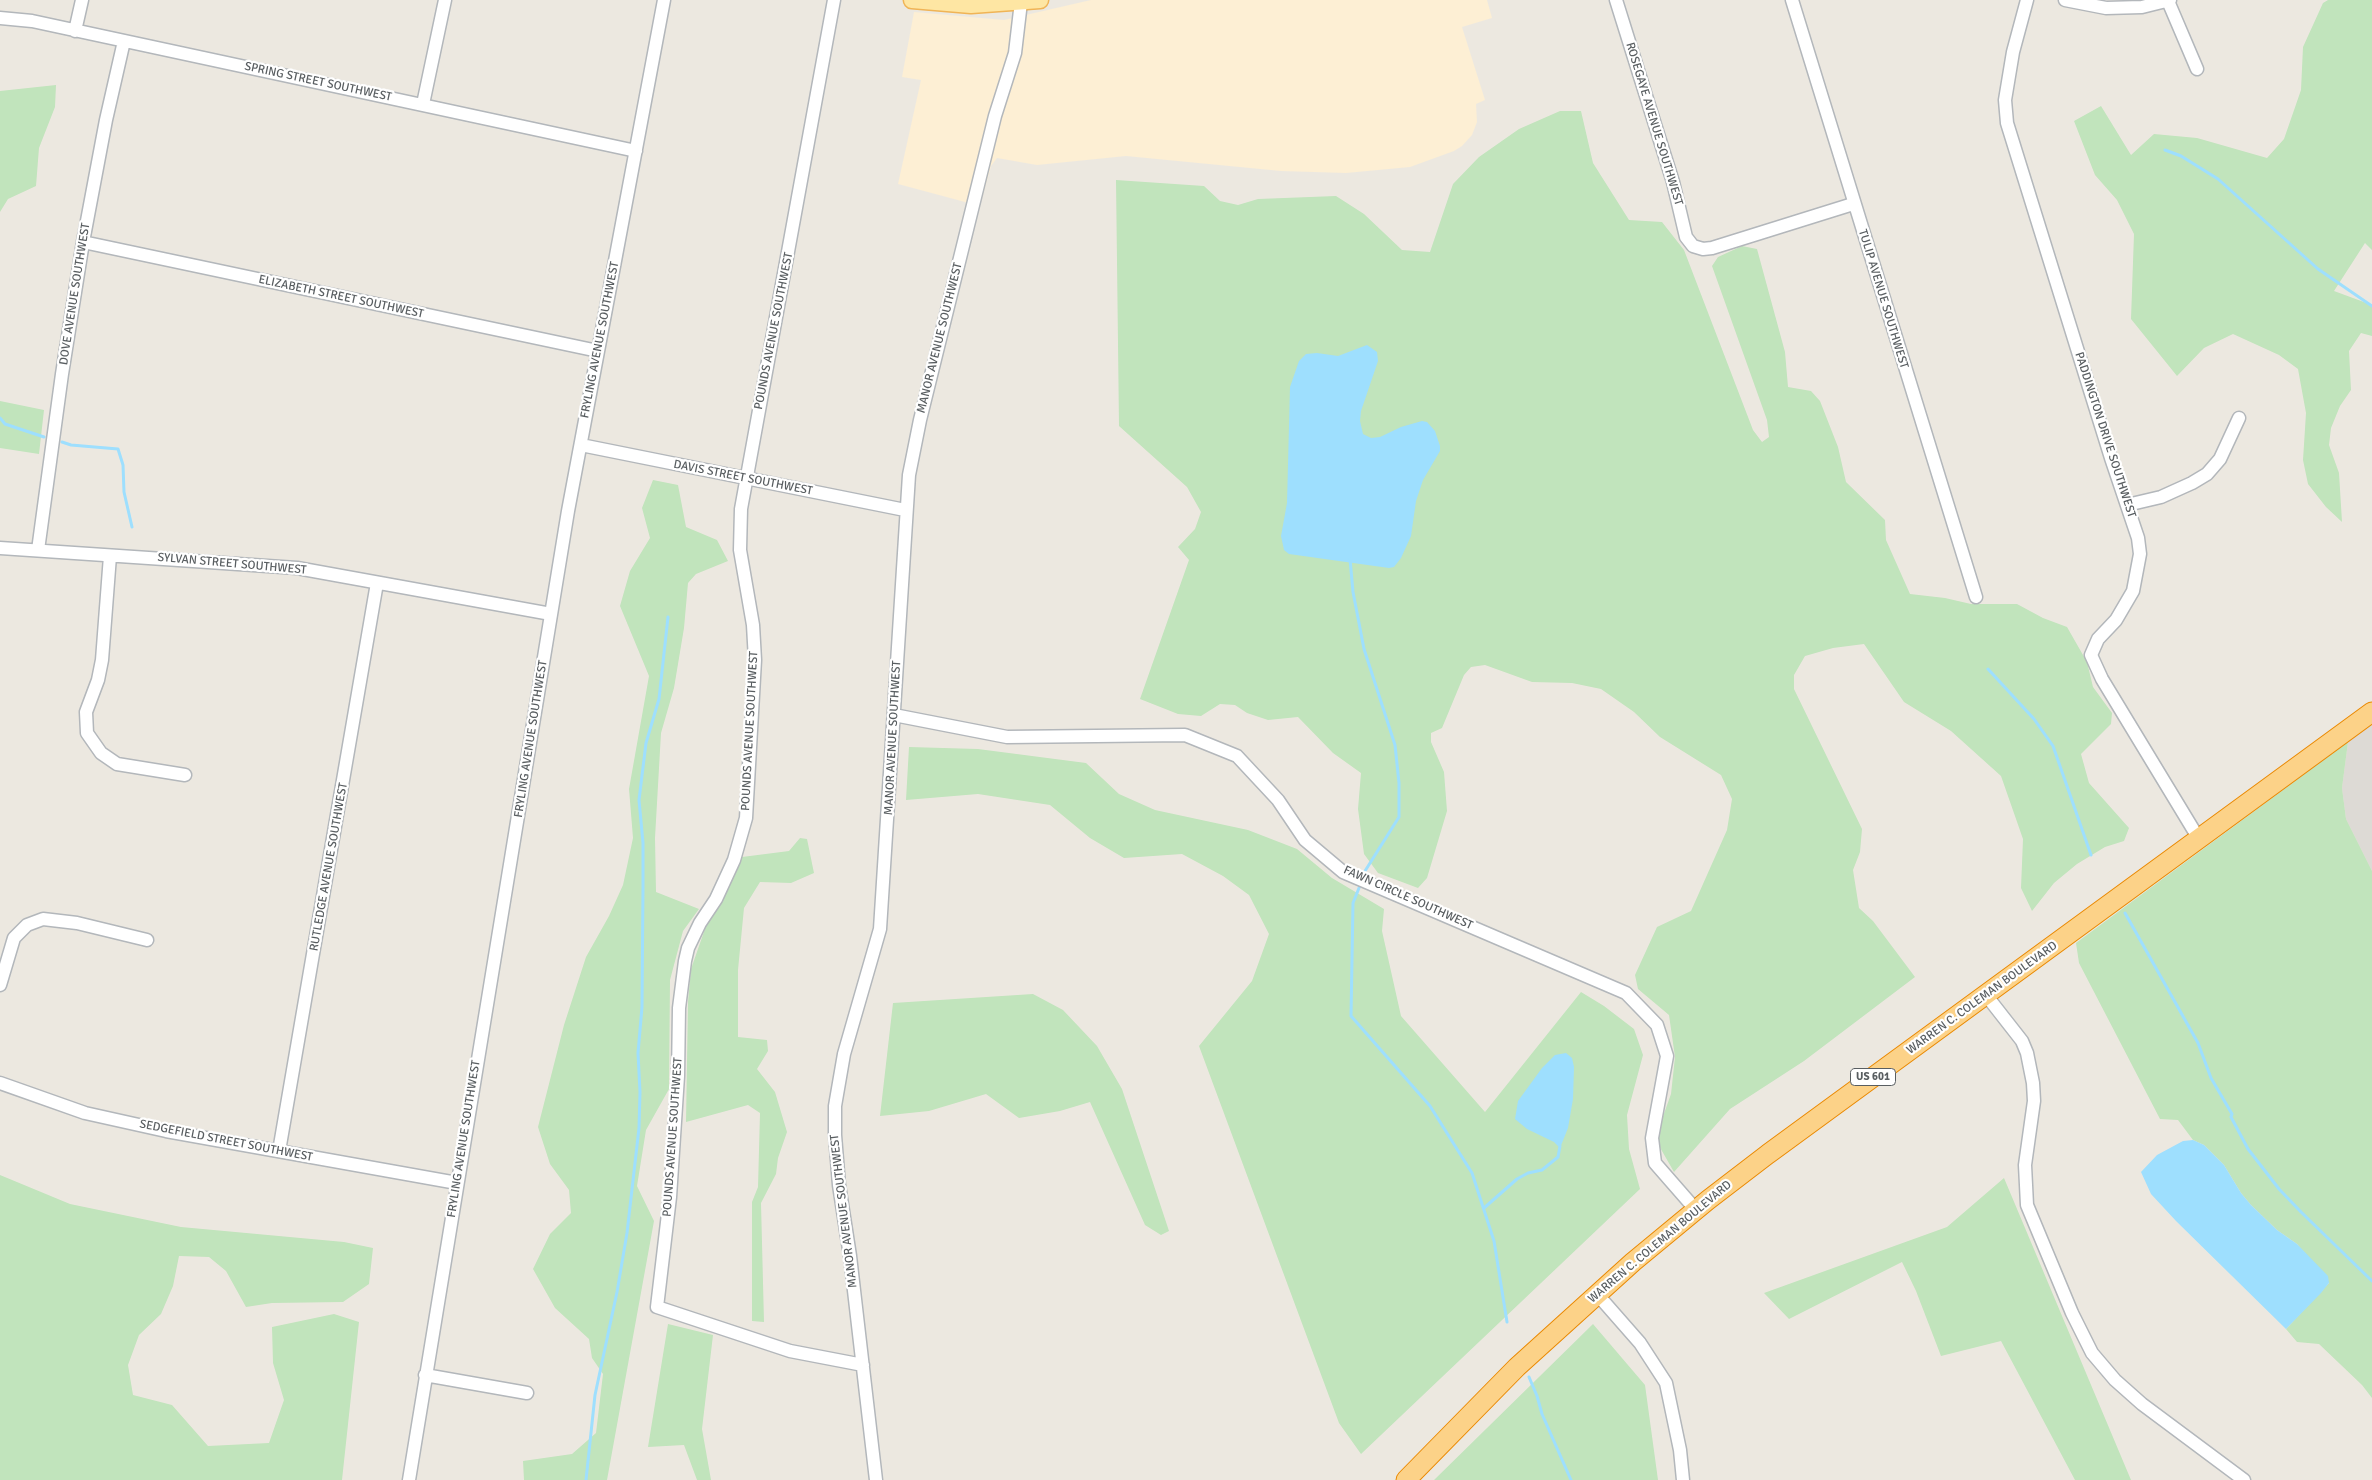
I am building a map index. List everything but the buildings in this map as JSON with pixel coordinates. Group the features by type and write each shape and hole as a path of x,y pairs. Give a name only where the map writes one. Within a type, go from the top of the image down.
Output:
{"highway":[{"name":"WARREN C. COLEMAN BOULEVARD","path":"1406,1480 1517,1367 1597,1294 1696,1210 1768,1154 2372,712"}],"main road":[{"path":"912,0 971,5 1040,0"}],"street":[{"path":"75,31 82,0"},
{"path":"423,104 446,0"},
{"name":"FRYLING AVENUE SOUTHWEST","path":"409,1480 581,445 664,0"},
{"name":"POUNDS AVENUE SOUTHWEST","path":"834,0 783,289 746,479 739,531 740,550 753,625 755,660 746,818 734,860 716,899 700,923 688,948 685,961 679,1008 678,1076 670,1197 656,1307 782,1349 863,1365"},
{"name":"ROSEGAYE AVENUE SOUTHWEST","path":"1616,0 1674,182 1686,237 1693,246 1704,249 1712,248 1853,204"},
{"name":"TULIP AVENUE SOUTHWEST","path":"1792,0 1814,66 1853,204 1976,597"},
{"name":"PADDINGTON DRIVE SOUTHWEST","path":"2027,0 2010,71 2006,100 2007,122 2138,538 2140,554 2133,591 2116,620 2098,639 2091,655 2102,679 2199,838"},
{"path":"2066,0 2106,8 2142,7 2169,0 2197,69"},
{"name":"MANOR AVENUE SOUTHWEST","path":"876,1480 850,1256 839,1185 834,1135 835,1106 844,1054 880,929 905,510 909,475 920,420 995,116 1015,53 1021,2"},
{"name":"SPRING STREET SOUTHWEST","path":"0,18 32,21 636,151"},
{"name":"DOVE AVENUE SOUTHWEST","path":"38,550 62,374 83,242 106,120 124,41"},
{"name":"ELIZABETH STREET SOUTHWEST","path":"83,242 598,351"},
{"path":"2127,505 2161,496 2192,483 2207,474 2220,459 2238,418"},
{"name":"DAVIS STREET SOUTHWEST","path":"581,445 905,510"},
{"name":"SYLVAN STREET SOUTHWEST","path":"0,548 275,565 552,614"},
{"path":"110,556 102,660 98,680 86,712 86,732 101,753 117,764 185,775"},
{"name":"RUTLEDGE AVENUE SOUTHWEST","path":"279,1151 377,583"},
{"name":"FAWN CIRCLE SOUTHWEST","path":"894,715 1007,737 1185,735 1237,756 1278,800 1305,840 1344,872 1626,992 1657,1024 1667,1056 1652,1138 1655,1164 1696,1210"},
{"path":"0,985 14,938 27,925 43,919 77,923 147,940"},
{"path":"1986,995 2022,1041 2027,1053 2033,1083 2034,1101 2025,1164 2027,1205 2072,1313 2092,1353 2114,1380 2142,1404 2244,1480"},
{"name":"SEDGEFIELD STREET SOUTHWEST","path":"0,1083 85,1113 166,1131 457,1183"},
{"path":"1597,1294 1640,1343 1666,1383 1680,1450 1683,1480"},
{"path":"425,1375 527,1393"}],"shaded area":[{"path":"1091,0 1487,0 1492,18 1462,27 1485,100 1476,104 1477,122 1472,135 1462,146 1454,151 1410,167 1346,173 1281,171 1126,156 1037,165 997,158 991,166 980,206 898,184 921,80 902,77 914,12 1004,20"},
{"path":"2372,725 2372,871 2346,819 2342,788 2348,742"}],"green space":[{"path":"2328,0 2372,0 2372,250 2365,243 2334,291 2372,305 2372,336 2361,333 2349,351 2351,390 2340,406 2331,428 2329,445 2339,473 2342,522 2326,507 2308,484 2303,460 2306,413 2298,369 2279,355 2233,334 2204,348 2177,376 2131,319 2134,234 2117,200 2095,175 2074,121 2101,106 2131,155 2154,134 2197,138 2267,158 2284,139 2301,90 2303,47 2323,3"},
{"path":"56,85 55,107 39,148 36,186 8,199 0,212 0,91"},
{"path":"1560,111 1581,111 1593,163 1629,220 1662,222 1684,250 1753,430 1762,442 1769,437 1767,420 1712,266 1718,257 1742,246 1757,249 1785,352 1788,387 1811,391 1820,401 1838,447 1846,482 1885,520 1886,540 1910,594 1945,598 1971,604 2017,604 2043,618 2067,627 2087,662 2093,687 2112,713 2111,724 2081,754 2089,783 2129,828 2124,841 2105,847 2077,864 2054,883 2032,911 2021,888 2023,839 2001,776 1951,731 1904,702 1864,644 1833,648 1805,656 1794,675 1794,689 1862,829 1860,852 1853,870 1859,908 1873,921 1915,977 1804,1061 1730,1109 1674,1172 1658,1144 1661,1122 1671,1094 1675,1057 1669,1015 1638,989 1635,975 1657,927 1691,911 1727,830 1732,799 1721,775 1660,737 1634,712 1601,689 1572,683 1532,682 1485,665 1471,667 1464,675 1442,728 1431,733 1431,742 1444,772 1447,811 1427,878 1418,888 1378,873 1364,854 1358,809 1361,773 1333,753 1298,717 1268,720 1247,713 1235,705 1220,704 1201,716 1178,714 1140,699 1189,560 1178,547 1195,529 1201,512 1187,487 1119,426 1116,180 1204,186 1220,201 1238,205 1258,199 1336,196 1364,214 1402,250 1430,252 1453,184 1479,157 1519,129"},
{"path":"0,401 44,410 39,454 0,448"},
{"path":"653,480 678,485 686,527 717,540 728,561 696,574 688,583 684,628 674,688 661,733 655,838 656,892 699,909 683,931 670,980 669,1089 646,1130 637,1186 654,1221 607,1480 524,1480 523,1461 572,1454 596,1433 603,1374 592,1358 589,1339 555,1308 533,1269 550,1234 571,1213 569,1190 550,1164 538,1127 564,1025 586,957 609,916 623,885 633,838 629,789 649,676 620,606 630,571 650,538 642,508"},
{"path":"2348,742 2342,788 2346,819 2372,871 2372,1398 2362,1385 2319,1344 2297,1342 2286,1329 2329,1283 2297,1244 2277,1230 2251,1205 2241,1193 2224,1165 2204,1145 2193,1140 2178,1120 2160,1119 2079,963 2076,943"},
{"path":"909,747 978,749 1086,763 1119,794 1155,810 1248,830 1297,849 1332,878 1384,909 1382,931 1401,1016 1485,1112 1581,992 1604,1006 1634,1029 1643,1055 1627,1115 1629,1149 1640,1189 1361,1454 1339,1423 1199,1046 1252,981 1269,934 1249,895 1223,876 1182,854 1124,858 1090,838 1050,805 978,794 906,800"},
{"path":"800,838 807,839 814,873 791,883 760,882 744,908 738,970 738,1037 767,1040 768,1051 757,1069 775,1092 787,1132 778,1158 776,1174 761,1203 764,1322 752,1321 752,1202 758,1187 760,1113 748,1105 686,1122 688,1002 691,969 706,926 742,857 789,851"},
{"path":"1033,994 1063,1010 1097,1046 1122,1089 1169,1231 1161,1235 1145,1225 1090,1102 1060,1111 1019,1118 986,1094 929,1111 880,1116 893,1003"},
{"path":"0,1175 70,1204 181,1227 344,1242 373,1248 369,1284 343,1302 272,1303 246,1307 226,1271 209,1257 179,1256 173,1286 161,1314 139,1335 128,1365 133,1395 172,1405 208,1446 269,1443 284,1400 273,1363 272,1327 334,1314 359,1322 342,1480 0,1480"},
{"path":"2004,1178 2131,1480 2075,1480 2001,1341 1941,1356 1916,1291 1902,1262 1789,1319 1764,1293 1947,1227"},
{"path":"668,1324 713,1335 702,1429 711,1480 697,1480 684,1445 648,1447"},
{"path":"1593,1324 1645,1385 1658,1480 1434,1480"}],"water":[{"path":"1367,345 1377,352 1378,361 1361,411 1360,421 1363,434 1371,438 1380,437 1401,427 1422,421 1427,422 1435,431 1440,446 1440,451 1423,480 1416,501 1411,536 1401,558 1394,567 1389,568 1289,554 1284,550 1281,536 1287,503 1290,387 1299,361 1306,354 1317,353 1338,356"},
{"path":"1566,1053 1572,1058 1574,1067 1573,1099 1568,1128 1560,1148 1554,1142 1527,1129 1515,1119 1518,1101 1542,1068 1555,1055"},
{"path":"2193,1140 2204,1145 2224,1165 2241,1193 2251,1205 2277,1230 2297,1244 2328,1276 2329,1283 2286,1329 2151,1194 2141,1172 2157,1155 2183,1141"}],"waterway":[{"path":"2165,150 2181,156 2218,179 2318,269 2372,306"},
{"path":"0,418 5,424 44,437"},
{"path":"62,442 71,445 118,449 123,465 124,492 132,527"},
{"path":"1350,559 1353,592 1364,649 1395,745 1399,783 1399,817 1365,871"},
{"path":"586,1480 595,1395 617,1292 627,1233 639,1128 638,1053 642,1007 643,887 643,843 639,800 646,743 659,699 668,617"},
{"path":"1988,669 2034,719 2053,746 2091,855"},
{"path":"1359,888 1353,903 1351,1016 1430,1106 1472,1173 1494,1241 1507,1322"},
{"path":"2125,913 2198,1043 2211,1078 2232,1114 2231,1117 2248,1149 2279,1189 2372,1281"},
{"path":"1484,1208 1517,1179 1528,1173 1542,1170 1558,1157 1560,1146"},
{"path":"1529,1377 1542,1414 1571,1480"}]}
